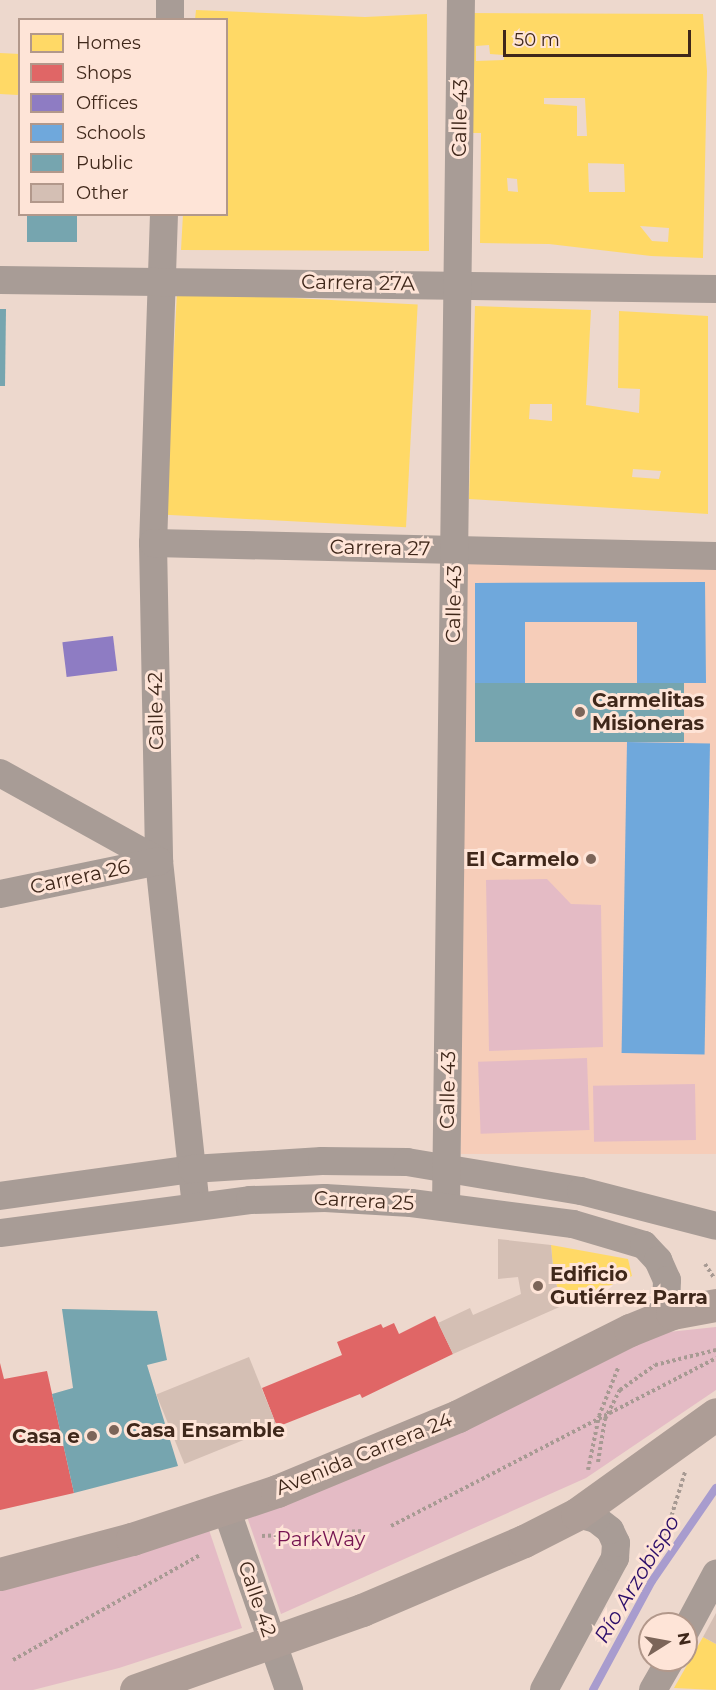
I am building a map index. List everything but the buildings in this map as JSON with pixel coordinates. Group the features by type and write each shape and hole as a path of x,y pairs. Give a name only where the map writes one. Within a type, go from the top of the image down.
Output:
{"main road":[{"name":"Avenida Carrera 24","path":"0,1574 75,1556 226,1508 340,1467 438,1425 659,1317 716,1305"},
{"path":"136,1690 273,1643 467,1567 586,1508 716,1414"}],"street":[{"path":"170,0 170,18"},
{"name":"Calle 43","path":"446,1208 461,0"},
{"name":"Calle 42","path":"164,216 153,543 159,861 196,1206"},
{"name":"Carrera 27A","path":"0,280 161,280 716,289"},
{"name":"Carrera 27","path":"153,543 716,556"},
{"path":"0,772 159,861"},
{"name":"Carrera 26","path":"0,894 159,861"},
{"name":"Carrera 25","path":"0,1196 192,1169 322,1161 407,1162 581,1191 716,1226"},
{"name":"Carrera 25","path":"0,1233 196,1206 325,1197 446,1208 573,1224 644,1245 658,1260 667,1280 666,1303 659,1317"},
{"name":"Calle 42","path":"226,1508 289,1690"},
{"path":"544,1690 615,1558 616,1543 610,1530 586,1508"},
{"path":"696,1612 716,1574"},
{"path":"653,1690 663,1672"}],"path":[{"path":"705,1264 716,1281"},
{"path":"586,1508 586,1478 599,1416 626,1347 621,1334"},
{"path":"586,1508 608,1412 620,1390 645,1371 716,1350"},
{"path":"391,1526 599,1416 716,1358"},
{"path":"258,1537 363,1531"},
{"path":"13,1660 200,1555"}],"shaded area":[{"name":"El Carmelo","path":"461,563 716,563 716,1154 461,1154"}],"green space":[{"path":"547,879 571,904 601,905 603,1047 489,1051 486,880"},
{"path":"587,1058 590,1130 481,1134 478,1062"},
{"path":"695,1084 696,1140 594,1142 593,1086"},
{"name":"ParkWay","path":"716,1327 716,1390 586,1478 281,1614 245,1511 659,1333"},
{"name":"ParkWay","path":"207,1524 242,1628 119,1668 33,1690 0,1690 0,1586"}],"waterway":[{"name":"Río Arzobispo","path":"593,1690 652,1581 716,1488"}],"place":[{"name":"Carmelitas Misioneras","path":"580,712"},
{"name":"El Carmelo","path":"591,859"},
{"name":"Edificio Gutiérrez Parra","path":"538,1286"},
{"name":"Casa Ensamble","path":"114,1430"},
{"name":"Casa e","path":"92,1436"}]}
